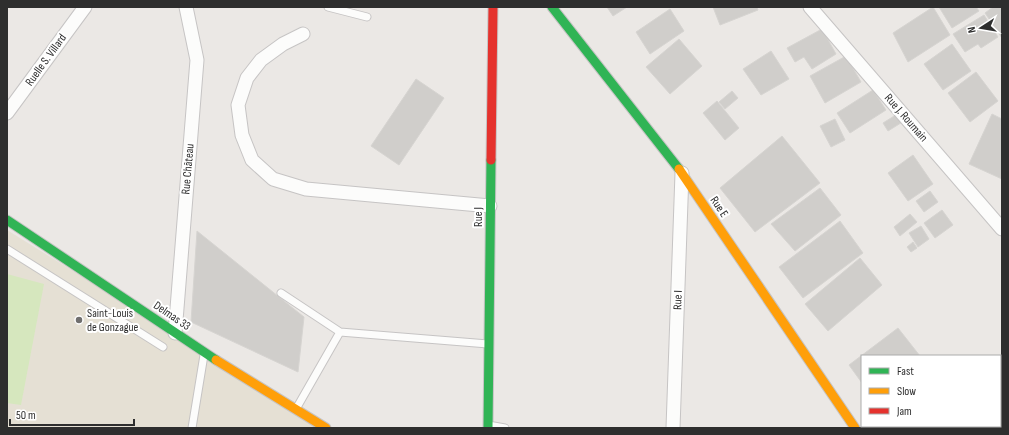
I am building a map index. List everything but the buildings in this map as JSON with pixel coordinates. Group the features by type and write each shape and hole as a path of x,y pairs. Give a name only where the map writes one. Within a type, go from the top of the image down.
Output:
{"street":[{"name":"Ruelle S. Villard","path":"7,113 85,7"},
{"name":"Rue Château","path":"175,333 197,60 186,7"},
{"name":"Rue J","path":"488,427 494,7"},
{"name":"Rue E","path":"552,7 682,173 855,428"},
{"name":"Rue J. Roumain","path":"810,7 1002,229"},
{"path":"303,34 283,44 261,60 247,78 238,105 242,135 252,160 273,178 306,189 490,206"},
{"name":"Rue I","path":"673,428 682,173"},
{"name":"Delmas 33","path":"7,220 205,353 326,428"}],"lane":[{"path":"328,7 367,17"},
{"path":"7,249 163,347"},
{"path":"281,293 340,332 489,344"},
{"path":"296,410 340,332"},
{"path":"192,428 205,353"},
{"path":"488,427 505,428"}],"shaded area":[{"name":"Saint-Louis de Gonzague","path":"7,230 326,428 7,428"}],"green space":[{"path":"7,274 44,284 21,405 7,403"}],"traffic: fast":[{"path":"552,7 679,169"},
{"path":"488,428 491,160"},
{"path":"7,220 216,360"}],"traffic: slow":[{"path":"679,169 855,428"},
{"path":"216,360 326,428"}],"traffic: jam":[{"path":"491,160 493,7"}],"place":[{"name":"Saint-Louis de Gonzague","path":"79,320"}]}
